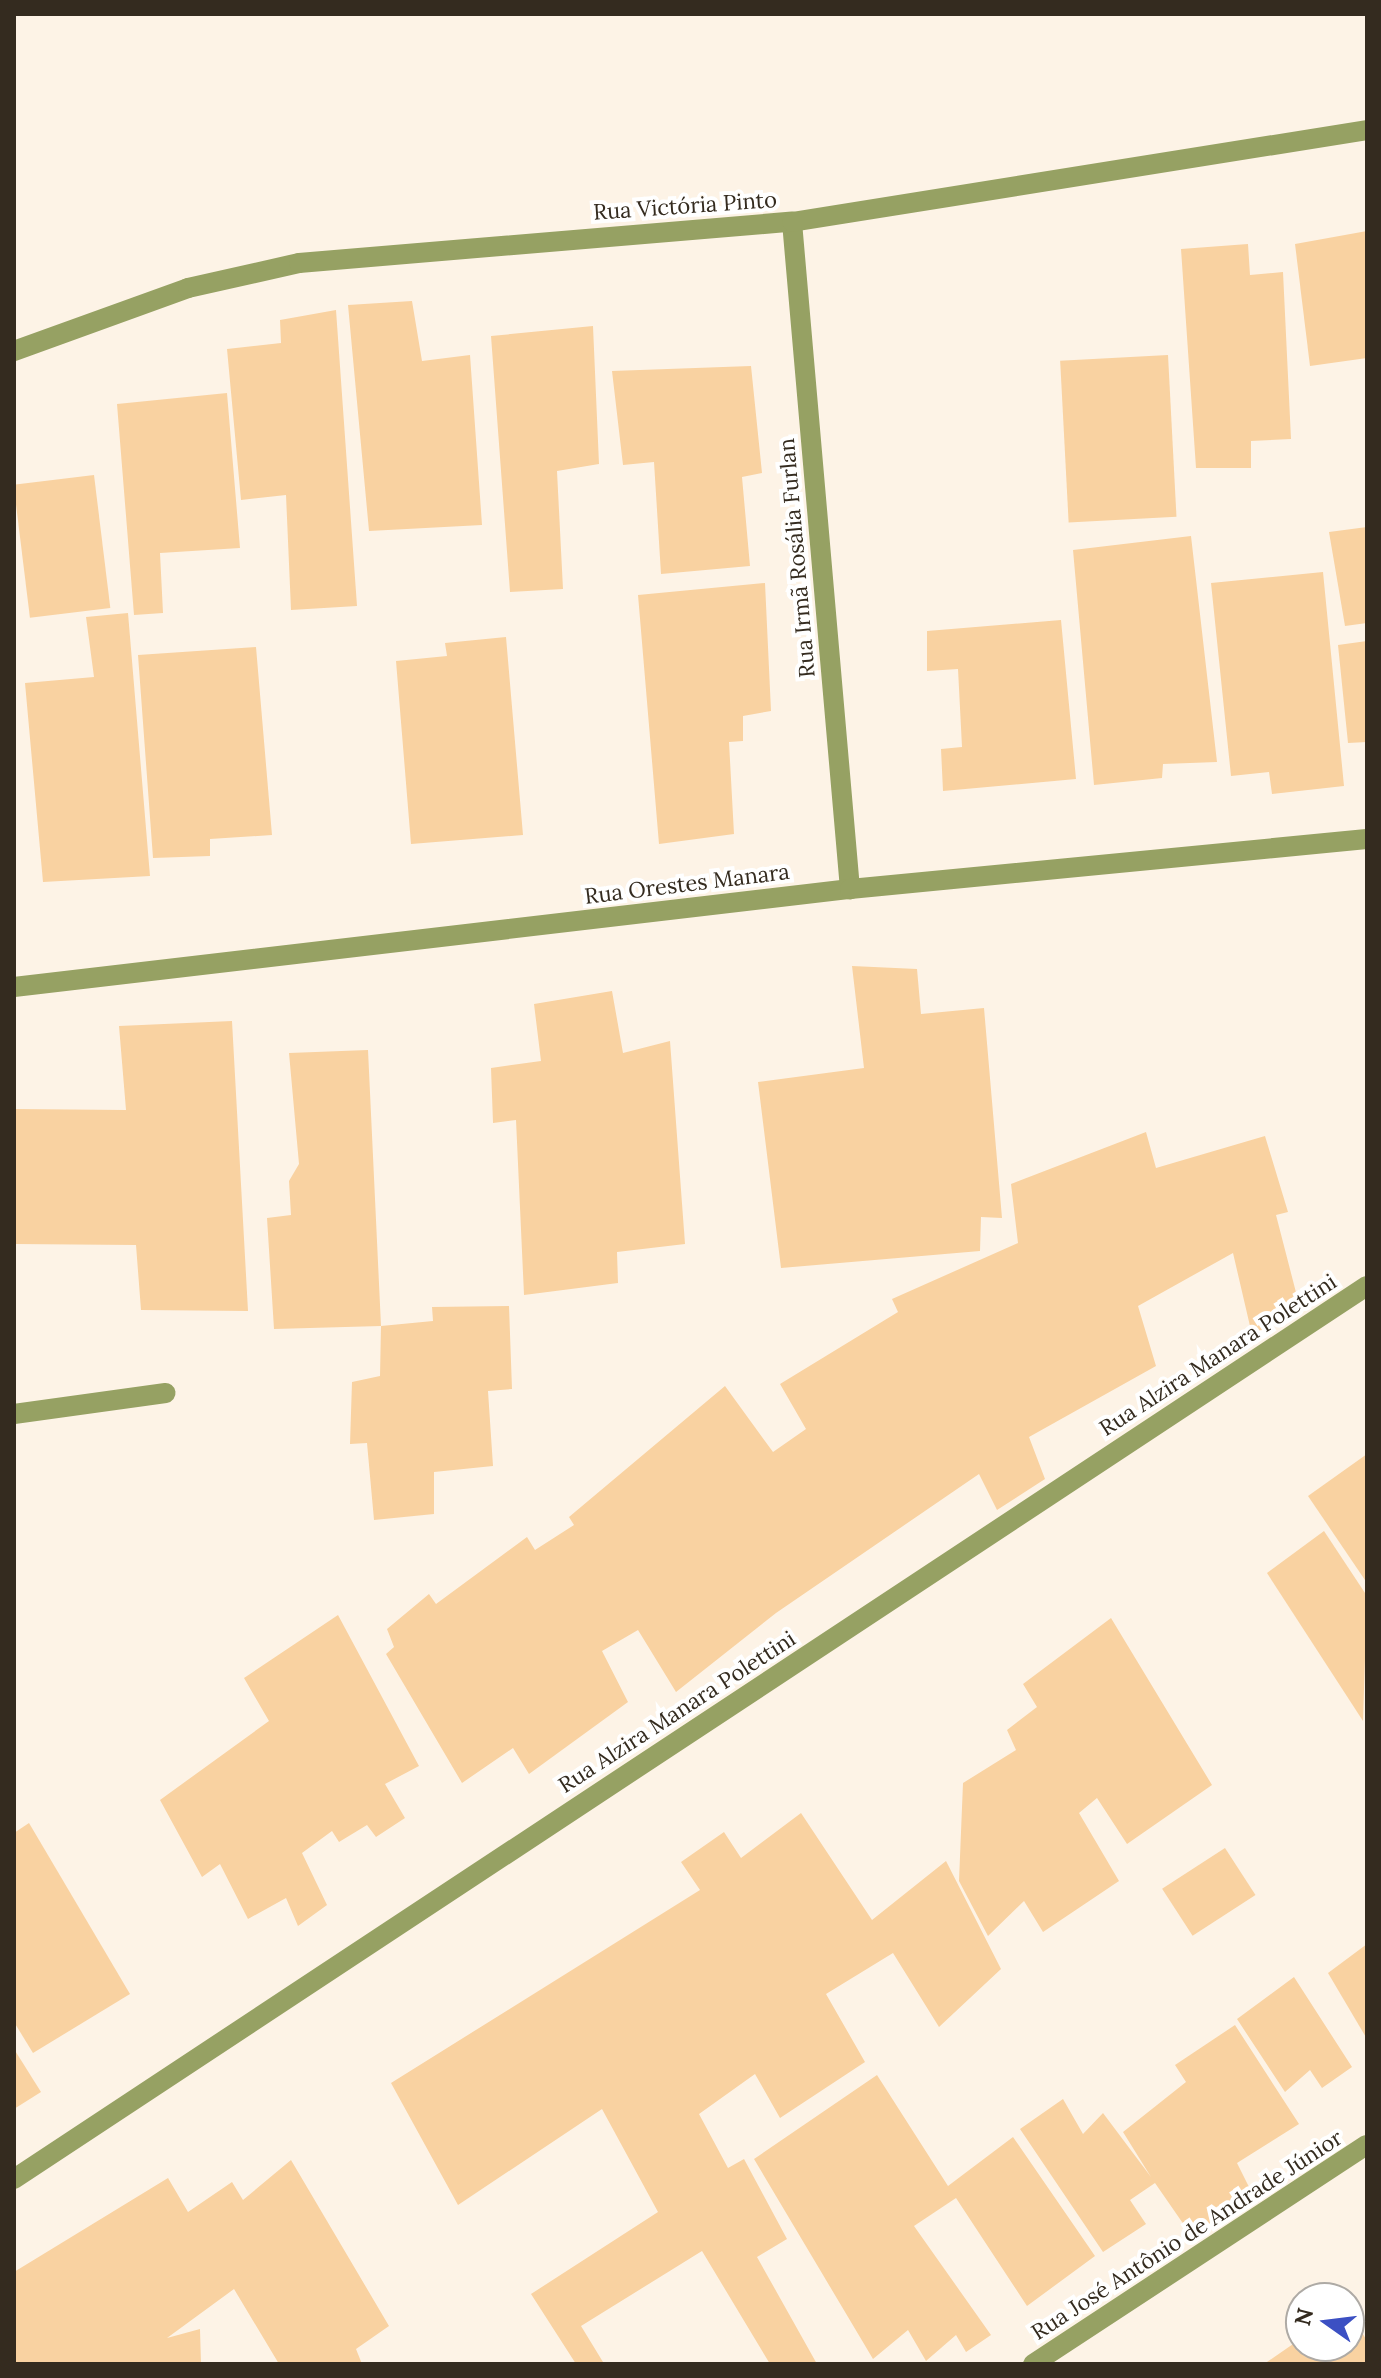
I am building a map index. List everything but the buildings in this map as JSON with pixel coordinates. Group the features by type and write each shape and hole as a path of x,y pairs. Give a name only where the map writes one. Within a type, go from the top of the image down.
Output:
{"street":[{"name":"Rua Victória Pinto","path":"14,351 188,288 299,263 792,222 1367,130"},
{"name":"Rua Irmã Rosália Furlan","path":"792,222 850,889"},
{"name":"Rua Orestes Manara","path":"14,987 850,889 1367,839"},
{"name":"Rua Alzira Manara Polettini","path":"14,2179 1367,1286"},
{"path":"14,1414 166,1393"},
{"name":"Rua José Antônio de Andrade Júnior","path":"1033,2364 1367,2145"}]}
